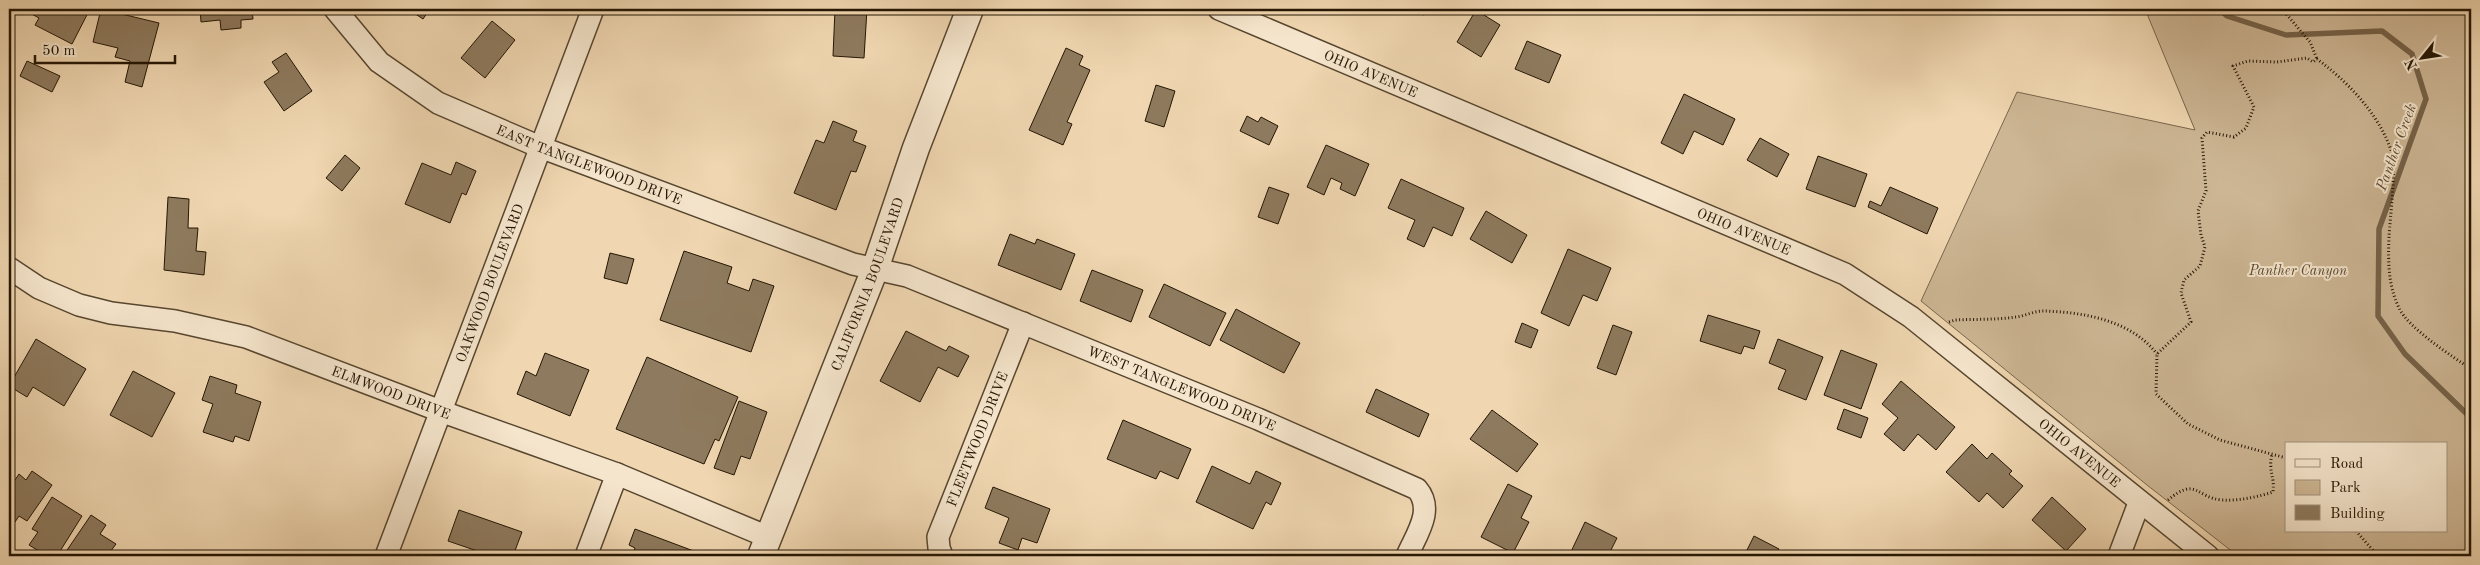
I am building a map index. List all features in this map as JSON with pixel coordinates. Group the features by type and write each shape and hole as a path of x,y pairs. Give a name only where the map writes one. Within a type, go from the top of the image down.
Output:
{"street":[{"name":"EAST TANGLEWOOD DRIVE","path":"335,9 379,62 438,103 540,147 853,264 875,269"},
{"name":"OAKWOOD BOULEVARD","path":"386,556 443,412 540,147 593,9"},
{"name":"CALIFORNIA BOULEVARD","path":"765,547 875,269 916,148 970,9"},
{"name":"OHIO AVENUE","path":"1218,9 1845,274 1911,317 2208,556"},
{"name":"ELMWOOD DRIVE","path":"9,268 38,288 79,305 111,313 174,321 246,337 443,412 617,474 765,547"},
{"name":"WEST TANGLEWOOD DRIVE","path":"875,269 906,276 1023,323 1258,419 1417,489 1423,497 1426,506 1424,517 1407,556"},
{"name":"FLEETWOOD DRIVE","path":"942,556 938,548 938,537 1023,323"},
{"path":"586,556 617,474"},
{"path":"2119,556 2146,508"}],"path":[{"path":"2282,9 2310,42 2317,59 2351,87 2372,115 2392,151 2392,198 2388,273 2400,310 2432,342 2471,370"},
{"path":"2157,354 2191,322 2181,293 2184,280 2200,266 2205,247 2200,235 2198,211 2206,191 2202,138 2207,132 2234,137 2246,128 2254,107 2233,66 2248,61 2277,62 2307,58 2313,62 2317,59"},
{"path":"1934,336 1948,322 1955,320 2016,317 2040,311 2114,322 2146,340 2157,354 2156,394 2188,424 2220,440 2285,458"},
{"path":"2146,508 2180,490 2195,489 2221,500 2249,499 2273,492 2274,485 2269,469 2272,454"},
{"path":"2357,532 2378,556"}],"green space":[{"name":"Panther Canyon","path":"2145,9 2471,9 2471,556 2238,556 2147,485 1921,301 2017,92 2195,130"}],"building":[{"path":"9,9 16,9 9,26"},
{"path":"27,9 90,9 72,44 35,25 39,18 26,11"},
{"path":"101,9 159,23 142,87 125,82 130,61 115,57 118,48 93,42"},
{"path":"200,9 252,9 253,19 241,20 241,28 221,30 220,20 201,22"},
{"path":"408,9 430,9 423,19"},
{"path":"835,9 867,9 864,58 833,56"},
{"path":"1412,9 1427,9 1424,15"},
{"path":"1476,10 1500,25 1481,57 1457,42"},
{"path":"492,21 515,40 485,78 461,58"},
{"path":"1527,41 1561,55 1549,83 1515,69"},
{"path":"1066,48 1083,56 1079,65 1090,70 1067,122 1072,124 1063,145 1029,130"},
{"path":"286,53 312,91 284,111 264,82 279,72 272,62"},
{"path":"27,61 60,76 52,92 20,76"},
{"path":"1156,85 1175,91 1164,127 1145,121"},
{"path":"1684,94 1735,119 1723,145 1694,131 1683,154 1661,143"},
{"path":"1247,116 1258,122 1261,117 1278,126 1269,145 1240,131"},
{"path":"833,121 857,131 853,141 866,146 856,172 851,171 836,210 794,193 816,140 824,143"},
{"path":"1760,138 1789,154 1777,177 1747,160"},
{"path":"1326,145 1369,164 1355,196 1340,189 1342,183 1331,178 1324,195 1307,187"},
{"path":"345,155 360,168 342,191 326,178"},
{"path":"1818,156 1867,174 1855,207 1806,189"},
{"path":"456,162 476,171 466,195 462,193 450,223 405,204 422,163 451,175"},
{"path":"1401,179 1464,208 1452,236 1433,227 1424,247 1407,239 1415,220 1388,208"},
{"path":"1269,187 1289,194 1278,224 1258,217"},
{"path":"1890,187 1938,208 1927,234 1868,207 1870,201 1881,206"},
{"path":"168,197 189,199 188,228 198,228 196,251 206,252 204,275 164,270"},
{"path":"1486,211 1527,235 1512,263 1470,239"},
{"path":"1010,234 1035,244 1037,239 1075,254 1061,290 998,265"},
{"path":"1568,249 1611,268 1597,301 1583,295 1569,326 1541,313"},
{"path":"684,251 732,267 727,283 749,291 753,279 774,286 751,352 660,320"},
{"path":"610,253 634,259 627,284 604,278"},
{"path":"1092,270 1143,290 1131,322 1080,301"},
{"path":"1164,284 1226,313 1210,346 1149,317"},
{"path":"1236,309 1300,343 1284,373 1220,340"},
{"path":"1708,315 1760,331 1754,349 1744,346 1741,354 1700,341"},
{"path":"1522,323 1538,330 1531,348 1515,342"},
{"path":"1613,325 1632,332 1616,375 1597,368"},
{"path":"906,331 946,351 949,346 969,356 958,377 938,367 920,402 880,381"},
{"path":"36,339 86,369 64,406 33,387 27,397 9,386"},
{"path":"1778,339 1823,357 1806,400 1778,389 1786,370 1769,363"},
{"path":"1841,350 1877,364 1861,409 1824,395"},
{"path":"545,353 589,370 570,416 517,394 526,371 536,376"},
{"path":"647,357 738,397 719,441 715,439 704,464 616,429"},
{"path":"133,371 175,393 152,437 110,415"},
{"path":"210,376 237,385 235,393 261,402 249,441 235,436 233,442 203,432 213,404 202,400"},
{"path":"1901,381 1955,427 1936,450 1918,434 1904,451 1884,434 1898,418 1882,404"},
{"path":"1376,389 1429,414 1419,437 1366,412"},
{"path":"739,401 767,412 750,459 741,456 734,475 714,468"},
{"path":"1844,409 1868,418 1861,438 1837,429"},
{"path":"1492,410 1538,444 1517,472 1470,439"},
{"path":"1123,420 1191,449 1178,479 1160,471 1156,479 1107,459"},
{"path":"1972,444 1987,459 1992,453 2012,471 2009,474 2023,486 2003,508 1987,493 1979,502 1946,472"},
{"path":"1212,466 1250,484 1256,471 1281,483 1271,505 1266,502 1253,529 1196,502"},
{"path":"32,471 52,485 27,521 19,516 9,531 9,489 19,474 26,480"},
{"path":"1508,484 1532,496 1521,518 1529,522 1513,553 1481,537"},
{"path":"993,487 1050,509 1037,543 1022,538 1018,550 999,543 1009,518 985,508"},
{"path":"52,497 82,516 57,556 47,556 29,545 38,532 32,529"},
{"path":"2052,497 2086,529 2066,551 2032,520"},
{"path":"459,510 522,532 513,556 492,556 448,541"},
{"path":"91,515 106,525 100,534 116,544 107,556 63,556"},
{"path":"1585,522 1617,538 1608,556 1569,556"},
{"path":"635,529 707,556 632,556 635,548 629,545"},
{"path":"1754,536 1779,549 1775,556 1744,556"}],"waterway":[{"name":"Panther Creek","path":"2219,9 2227,16 2286,35 2382,31 2412,54 2426,99 2379,229 2378,316 2405,354 2471,418"}]}
